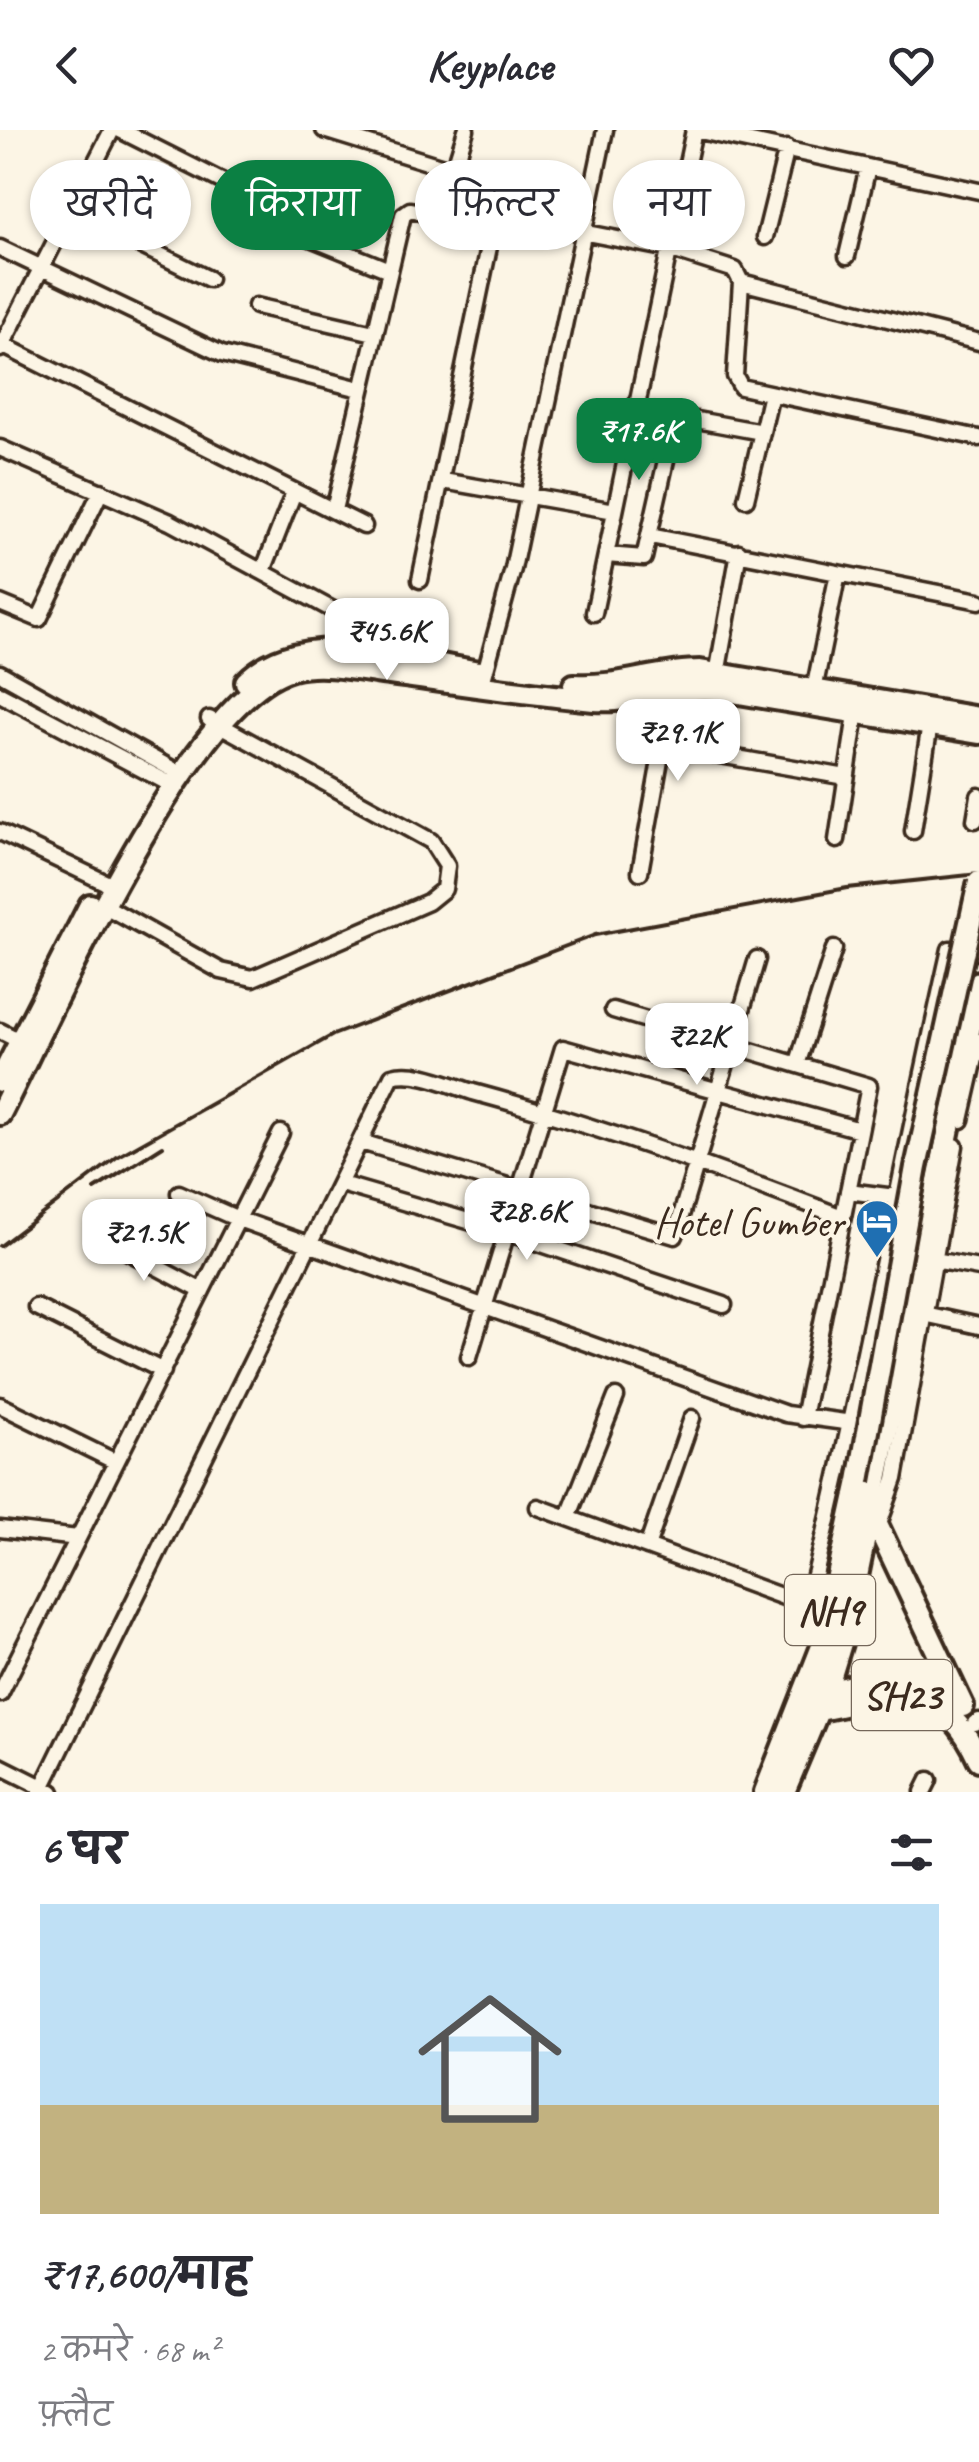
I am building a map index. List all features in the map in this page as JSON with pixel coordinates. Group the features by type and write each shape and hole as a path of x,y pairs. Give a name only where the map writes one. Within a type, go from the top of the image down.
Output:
{"main road":[{"path":"0,1082 171,776 252,676 280,656 310,650 349,660 598,700 716,681"},
{"path":"483,679 597,686 668,672 931,718 979,733"},
{"path":"931,718 979,718"},
{"name":"NH9","path":"784,1792 838,1617 875,1521 868,1485 916,1167 979,882"},
{"name":"NH9","path":"838,1617 979,982"},
{"path":"0,1114 18,1053"},
{"name":"SH23","path":"875,1521 974,1720"},
{"name":"SH23","path":"811,1704 908,1678 937,1687 974,1720"},
{"name":"SH23","path":"811,1704 893,1696 920,1698 963,1728 979,1760"},
{"name":"NH9","path":"765,1792 811,1704"}],"street":[{"path":"96,160 112,130"},
{"path":"120,130 277,209 298,233 389,270"},
{"path":"324,130 421,160"},
{"path":"456,160 466,130"},
{"path":"593,183 605,130"},
{"path":"688,160 694,130 736,134 979,191"},
{"path":"765,237 786,148"},
{"path":"847,256 868,167"},
{"path":"334,510 389,270 405,212 415,213"},
{"path":"0,248 222,354 360,389"},
{"path":"49,250 1,346 364,526"},
{"path":"150,250 210,279"},
{"path":"420,580 489,250"},
{"path":"483,679 529,496 578,250"},
{"path":"594,613 669,250"},
{"path":"672,250 734,270 741,282 737,382 743,388 979,438"},
{"path":"741,282 979,342"},
{"path":"256,306 374,333"},
{"path":"746,500 772,394"},
{"path":"636,409 762,432"},
{"path":"606,555 641,560 650,536 676,416"},
{"path":"0,448 101,492 262,571 338,614 345,624 349,660"},
{"path":"443,481 615,511"},
{"path":"0,602 39,619 101,492"},
{"path":"262,571 294,492"},
{"path":"650,536 979,601"},
{"path":"716,681 739,552"},
{"path":"813,698 838,573"},
{"path":"0,673 171,776"},
{"path":"640,872 673,688"},
{"path":"0,694 171,776"},
{"path":"837,840 858,706"},
{"path":"913,831 931,718"},
{"path":"0,832 107,891 221,970 253,978 428,902 444,889 447,866 432,842 215,723"},
{"path":"714,754 846,777"},
{"path":"974,820 979,796"},
{"path":"807,1606 852,1423 894,1198 950,949 979,952"},
{"path":"798,1062 834,950"},
{"path":"361,1142 672,1237 680,1230 757,959"},
{"path":"613,1010 869,1085 802,1418"},
{"path":"0,1031 18,1053"},
{"path":"875,1521 894,1479 934,1260 972,1103 979,1041"},
{"path":"469,1357 563,1048 720,1088 860,1130"},
{"path":"0,1766 45,1790 395,1074 542,1110 698,1161 842,1217"},
{"path":"0,1694 281,1133"},
{"path":"341,1184 506,1232 724,1305"},
{"path":"848,1191 894,1198"},
{"path":"179,1193 238,1220 312,1242 802,1418 852,1423"},
{"path":"106,1240 202,1290"},
{"path":"934,1260 979,1268"},
{"path":"36,1307 163,1371"},
{"path":"924,1314 979,1326"},
{"path":"568,1518 616,1397"},
{"path":"0,1405 116,1462"},
{"path":"646,1547 692,1418"},
{"path":"538,1507 838,1617"},
{"path":"0,1529 78,1538"}],"railway":[{"path":"0,1246 117,1157 333,1035 595,935 847,888 979,874"},
{"path":"95,1189 163,1146"}],"place":[{"name":"Hotel Gumber","path":"877,1259"}]}
